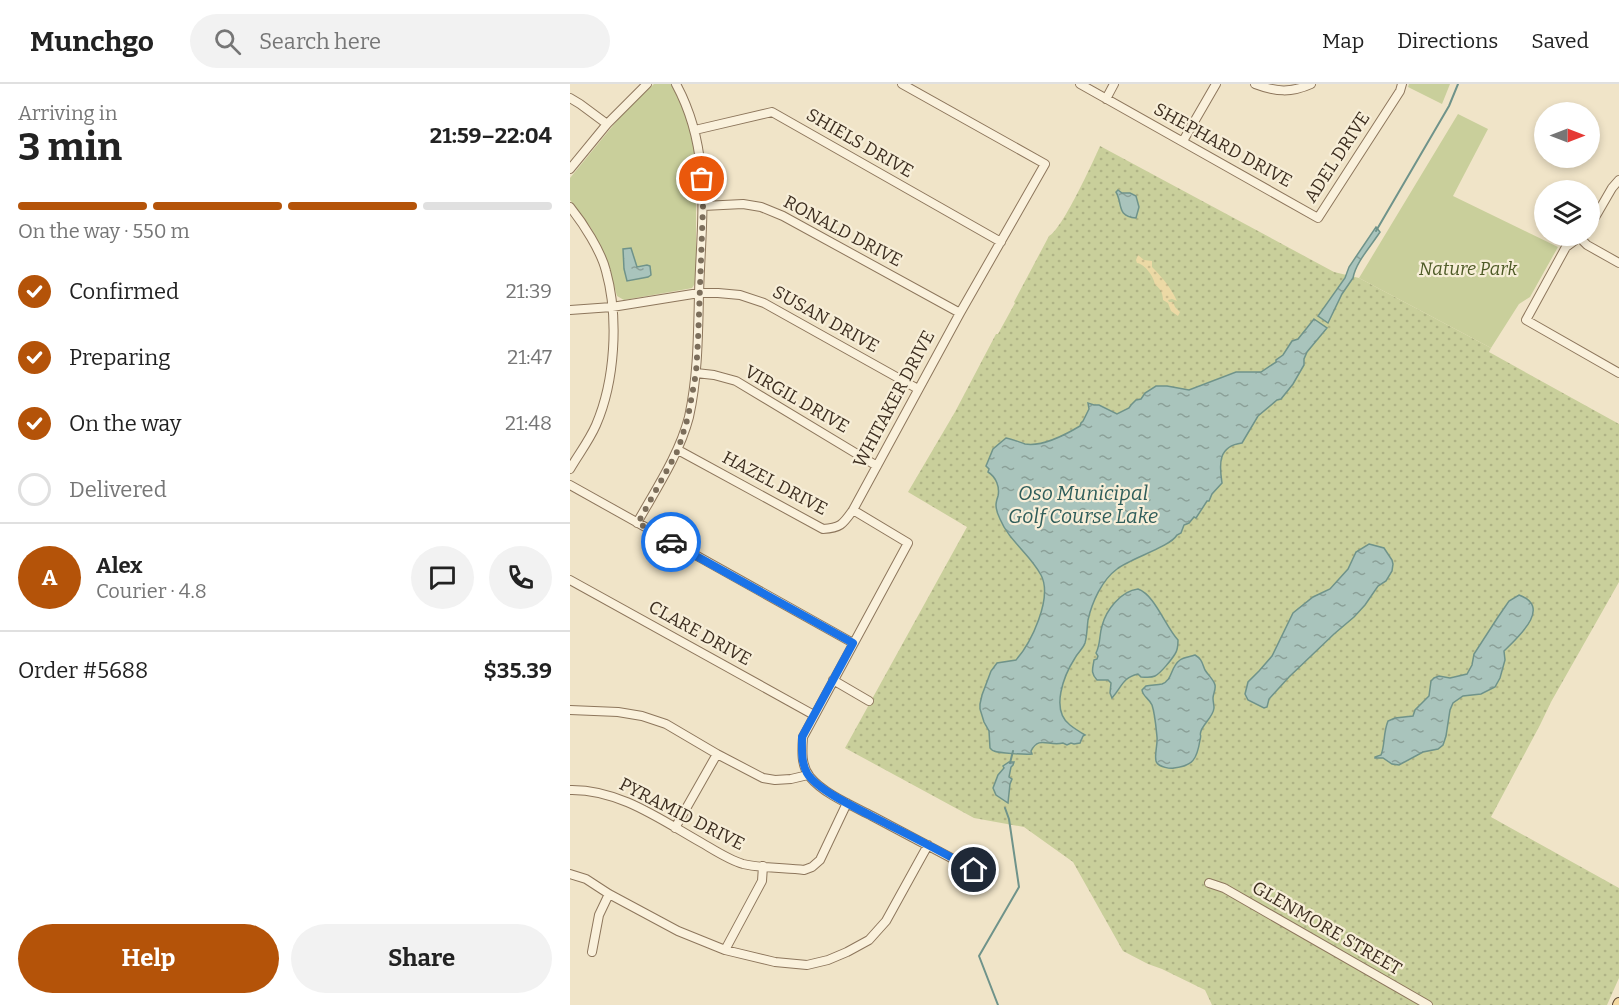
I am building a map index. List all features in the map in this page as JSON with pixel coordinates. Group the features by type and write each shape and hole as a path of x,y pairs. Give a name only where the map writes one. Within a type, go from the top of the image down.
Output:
{"street":[{"path":"570,169 607,124 647,84"},
{"path":"638,523 678,450 688,417 696,373 703,206 701,164 695,130 684,98 676,84"},
{"name":"WHITAKER DRIVE","path":"853,510 918,389 1045,164 902,84"},
{"name":"SHEPHARD DRIVE","path":"1080,84 1318,218"},
{"path":"1106,99 1114,84"},
{"path":"1183,141 1216,84"},
{"path":"1256,84 1270,90 1286,91 1311,84"},
{"name":"ADEL DRIVE","path":"1318,218 1400,91 1402,84"},
{"path":"570,98 607,124"},
{"name":"SHIELS DRIVE","path":"695,130 772,111 1001,242"},
{"path":"1600,209 1619,180"},
{"name":"RONALD DRIVE","path":"703,206 743,204 761,207 783,216 960,314"},
{"path":"570,207 592,240 606,270 612,307 610,374 604,401 595,427 570,469"},
{"path":"1567,246 1526,320 1619,373"},
{"path":"1589,246 1619,263"},
{"name":"SUSAN DRIVE","path":"570,310 612,307 699,293 740,295 765,303 918,389"},
{"name":"VIRGIL DRIVE","path":"696,373 736,381 877,466"},
{"name":"HAZEL DRIVE","path":"678,450 823,529 833,529 844,524 853,510"},
{"path":"570,485 853,643"},
{"path":"853,510 908,543 802,737 801,753 804,764 808,775 818,785 847,803 974,870"},
{"name":"CLARE DRIVE","path":"570,580 814,714"},
{"path":"833,680 869,701"},
{"path":"570,710 618,712 642,716 666,724 763,778 791,779 808,775"},
{"path":"675,828 717,754"},
{"name":"PYRAMID DRIVE","path":"570,790 615,796 714,850 743,863 804,870 820,860 847,803"},
{"path":"570,874 586,879 678,931 725,950 775,962 807,964 828,960 869,940 886,921 928,845"},
{"path":"725,950 762,881 763,866"},
{"name":"GLENMORE STREET","path":"1209,884 1224,888 1428,1005"},
{"path":"592,952 599,915 609,894"}],"green space":[{"path":"654,84 671,84 684,110 693,137 696,160 696,282 692,288 624,300 617,296 608,264 591,228 570,200 570,178 624,112"},
{"path":"1409,84 1450,84 1442,104 1408,87"},
{"name":"Nature Park","path":"1458,114 1488,129 1453,196 1534,235 1534,246 1558,247 1530,297 1519,304 1491,348 1359,278"},
{"path":"1100,146 1334,272 1359,278 1491,348 1489,352 1619,424 1619,582 1551,702 1491,817 1619,888 1619,978 1607,1005 1212,1005 1205,990 1123,951 1073,862 1024,827 974,818 845,748 967,527 908,492 998,334 1049,236 1055,231 1069,209"}],"sand":[{"path":"1138,255 1144,260 1152,261 1152,267 1169,287 1177,301 1168,300 1173,302 1180,312 1178,316 1163,300 1149,271 1137,263"}],"water":[{"path":"1118,190 1136,196 1139,207 1136,218 1125,215 1121,209 1116,192"},
{"path":"1376,227 1380,232 1360,260 1353,278 1342,294 1328,323 1318,316 1345,278 1349,267"},
{"path":"631,248 637,267 650,266 651,275 648,277 627,281 623,249"},
{"name":"Oso Municipal Golf Course Lake","path":"1314,319 1327,328 1307,352 1304,365 1281,399 1258,416 1242,443 1224,452 1220,469 1222,483 1196,518 1194,517 1184,525 1181,533 1167,544 1117,569 1098,592 1088,620 1085,643 1071,665 1061,692 1061,711 1064,719 1085,735 1080,743 1067,745 1041,742 1034,746 1032,754 992,750 989,731 980,709 982,695 991,671 997,663 1016,660 1028,643 1039,620 1044,596 1041,575 1004,527 998,514 996,505 998,486 986,466 993,449 1006,438 1025,444 1039,444 1060,436 1080,426 1089,409 1088,403 1099,405 1117,414 1129,408 1156,386 1189,390 1236,372 1261,372 1283,355 1292,341 1298,339"},
{"path":"1369,544 1384,548 1392,560 1392,571 1386,581 1378,586 1354,617 1289,677 1269,699 1267,707 1264,708 1248,700 1245,694 1248,682 1272,656 1293,613 1313,597 1330,589 1348,569 1356,552"},
{"path":"1138,589 1155,604 1178,640 1177,649 1157,675 1141,677 1138,674 1125,680 1112,698 1111,683 1108,680 1097,680 1093,673 1094,660 1098,656 1096,653 1101,629 1115,602 1126,593"},
{"path":"1519,595 1529,600 1533,607 1533,615 1523,631 1504,651 1505,660 1495,687 1481,694 1463,696 1453,703 1446,736 1443,745 1438,749 1423,752 1399,765 1392,764 1383,758 1375,758 1381,755 1388,721 1413,716 1415,710 1429,696 1431,681 1434,678 1439,676 1450,678 1467,674 1474,654 1498,617 1509,601"},
{"path":"1195,655 1214,683 1214,708 1201,731 1201,738 1193,760 1180,767 1165,767 1156,761 1157,737 1154,712 1142,690 1146,686 1166,682 1180,660"},
{"path":"1014,762 1009,777 1012,779 1008,803 996,795 993,788 1003,766"}],"waterway":[{"path":"1376,231 1449,106 1458,84"},
{"path":"1010,763 1013,751"},
{"path":"998,1005 979,956 1019,887 1009,819 1005,808"}],"way so far":[{"path":"671,542 638,523 678,450 688,417 696,373 698,341 702,179"}],"route":[{"path":"671,542 853,643 802,737 801,753 808,775 818,785 847,803 974,870"}]}
